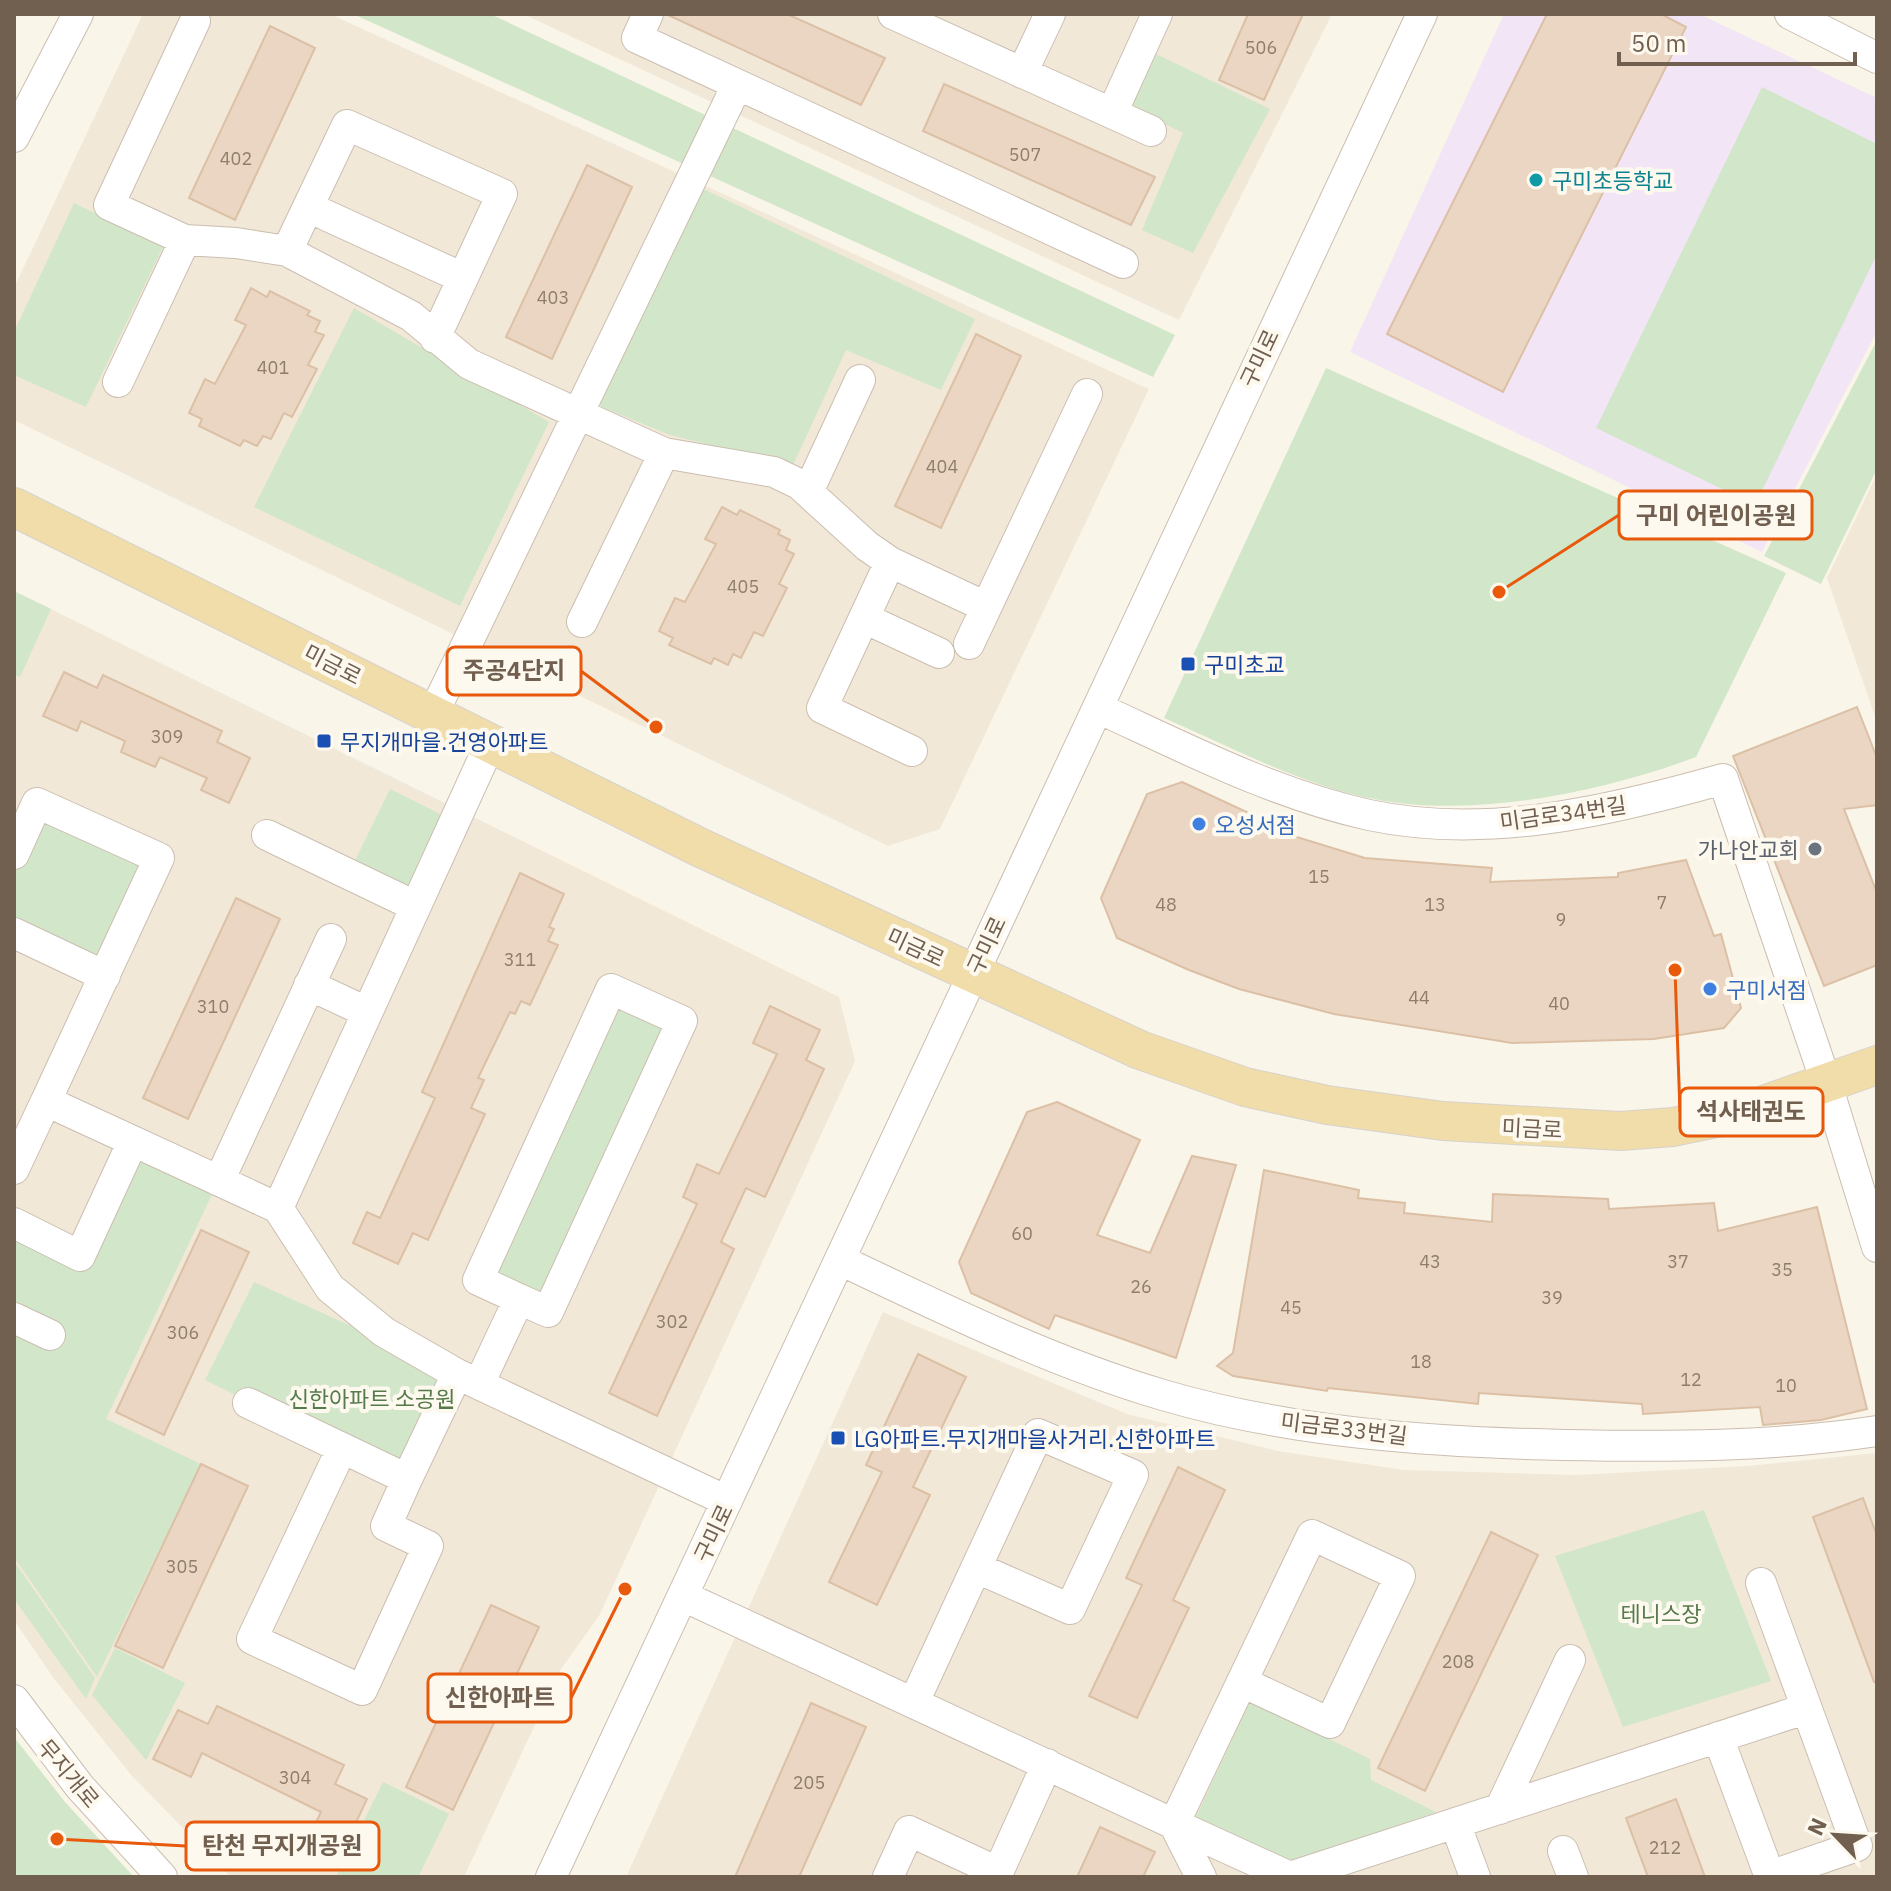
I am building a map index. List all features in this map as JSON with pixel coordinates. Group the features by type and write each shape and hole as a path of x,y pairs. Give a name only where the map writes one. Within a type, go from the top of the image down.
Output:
{"main road":[{"name":"미금로","path":"14,507 701,848 1140,1050 1206,1074 1293,1099 1363,1111 1509,1127 1621,1131 1673,1127 1741,1113 1877,1065"}],"street":[{"path":"14,137 78,14"},
{"path":"648,14 637,38 1123,263"},
{"path":"893,14 1151,131"},
{"path":"1022,73 1050,14"},
{"path":"1112,113 1157,14"},
{"name":"구미로","path":"551,1877 1422,14"},
{"path":"1797,15 1877,58"},
{"path":"195,21 109,205 185,240 236,243 287,251 390,303 469,364 579,415 664,453 774,472 808,492 867,546 890,562 986,607"},
{"path":"433,714 737,85"},
{"path":"287,251 347,125 502,194 435,338"},
{"path":"308,207 463,278"},
{"path":"118,382 185,240"},
{"path":"808,492 860,380"},
{"path":"969,644 1087,394"},
{"path":"582,622 664,453"},
{"path":"890,562 822,708 912,751"},
{"path":"864,618 939,653"},
{"name":"미금로34번길","path":"1098,708 1260,780 1335,806 1400,819 1490,823 1533,820 1652,799 1723,779 1827,1085"},
{"path":"278,1208 490,744"},
{"path":"14,854 37,803 159,858 14,1169"},
{"path":"267,835 415,906"},
{"path":"14,933 105,976"},
{"path":"219,1181 331,939"},
{"path":"309,985 367,1012"},
{"path":"611,989 682,1021 548,1312 519,1299 478,1280 611,989"},
{"path":"1827,1085 1877,1247"},
{"path":"46,1101 278,1208 330,1288 384,1332 468,1379 727,1501"},
{"path":"14,1223 80,1256 133,1141"},
{"name":"미금로33번길","path":"840,1260 972,1322 1117,1381 1208,1407 1287,1422 1475,1443 1607,1446 1763,1444 1877,1431"},
{"path":"342,1448 252,1639 362,1690 428,1546 386,1526 407,1479 519,1299"},
{"path":"14,1318 50,1335"},
{"path":"248,1403 407,1479"},
{"path":"914,1702 1038,1434 1133,1475 1070,1609 977,1568"},
{"path":"1174,1824 1312,1535 1400,1576 1330,1723 1242,1682"},
{"path":"1718,1737 1770,1876 1857,1846 1761,1583"},
{"path":"683,1596 1290,1877 1805,1709"},
{"path":"1500,1809 1570,1660"},
{"name":"무지개로","path":"14,1700 80,1787 162,1877"},
{"path":"888,1877 909,1831 997,1875 1047,1764"},
{"path":"1455,1823 1475,1877"},
{"path":"1174,1824 1201,1877"}],"shaded area":[{"path":"143,14 330,14 1149,389 940,829 888,846 14,420 14,288"},
{"path":"523,14 1332,14 1179,320"},
{"path":"1504,14 1699,14 1877,98 1877,331 1762,552 1350,352"},
{"path":"1877,474 1877,722 1827,578"},
{"path":"14,591 839,997 855,1061 599,1616 561,1669 464,1877 231,1877 132,1776 52,1676 14,1620"},
{"path":"883,1312 1127,1414 1278,1451 1404,1470 1576,1475 1748,1466 1877,1453 1877,1877 626,1877"}],"green space":[{"path":"353,14 490,14 1175,335 1153,377"},
{"path":"1154,53 1270,109 1193,253 1142,230 1183,133 1131,107"},
{"path":"1762,87 1877,144 1877,254 1755,505 1596,428"},
{"path":"701,188 975,319 941,390 846,350 793,465 670,435 597,405"},
{"path":"74,203 163,247 86,407 14,375 14,332"},
{"path":"354,308 549,422 460,606 254,507"},
{"path":"1877,340 1877,469 1821,584 1764,556"},
{"path":"1326,368 1786,573 1696,757 1620,781 1537,799 1453,806 1412,804 1374,799 1320,785 1164,718"},
{"path":"14,591 51,609 20,677 14,674"},
{"path":"390,789 450,819 413,901 350,871"},
{"path":"39,810 154,860 103,971 14,929 14,864"},
{"path":"611,989 682,1021 548,1312 478,1280"},
{"path":"133,1141 215,1188 106,1419 201,1464 97,1677 14,1557 14,1223 80,1256"},
{"name":"신한아파트 소공원","path":"254,1282 457,1374 407,1479 205,1380"},
{"name":"테니스장","path":"1704,1510 1771,1681 1623,1727 1555,1556"},
{"path":"14,1561 95,1678 86,1699 14,1599"},
{"path":"115,1648 185,1683 146,1760 92,1695"},
{"path":"1251,1700 1370,1759 1371,1780 1436,1812 1293,1861 1196,1817"},
{"path":"14,1737 65,1802 134,1877 14,1877"},
{"path":"383,1782 449,1814 418,1877 336,1877"}],"building":[{"path":"666,14 787,14 885,58 861,105"},
{"path":"1248,14 1303,14 1264,100 1219,80"},
{"name":"구미초등학교","path":"1547,14 1661,14 1686,27 1503,392 1387,334"},
{"path":"270,26 315,48 235,220 189,198"},
{"path":"944,84 1155,177 1131,225 923,131"},
{"path":"587,165 632,187 552,359 506,337"},
{"path":"251,288 267,297 270,291 310,311 307,315 320,321 315,332 324,335 308,365 317,369 292,417 284,413 271,439 263,436 257,446 244,440 240,446 199,426 202,419 189,413 205,379 215,384 246,325 235,320"},
{"path":"976,334 1021,356 941,528 895,506"},
{"path":"722,507 737,515 740,510 780,530 778,534 790,540 786,550 794,554 779,584 787,588 763,636 754,632 741,658 733,654 728,665 714,658 711,664 669,645 673,638 659,631 675,598 685,602 716,544 705,539"},
{"path":"64,672 97,688 103,675 222,731 217,742 250,758 229,803 201,790 207,778 160,757 155,767 121,752 125,741 81,721 77,731 43,716"},
{"name":"가나안교회","path":"1857,707 1877,758 1877,805 1844,809 1877,893 1877,965 1824,986 1733,756"},
{"path":"1182,782 1251,814 1248,822 1365,858 1492,868 1490,882 1618,877 1618,873 1686,860 1714,936 1721,934 1741,1008 1724,1028 1654,1039 1512,1043 1334,1014 1239,989 1189,970 1117,938 1101,898 1147,794"},
{"path":"520,873 564,894 549,927 554,929 548,941 558,945 530,1005 521,1001 515,1014 510,1012 478,1078 484,1080 471,1108 485,1114 428,1240 413,1233 398,1264 353,1243 367,1212 380,1218 435,1098 422,1092"},
{"path":"236,898 280,919 188,1119 143,1098"},
{"path":"770,1006 820,1030 806,1060 824,1069 765,1197 746,1188 721,1242 734,1249 657,1416 609,1393 697,1204 683,1197 697,1164 719,1174 777,1054 753,1043"},
{"path":"1057,1102 1140,1140 1097,1235 1150,1253 1192,1156 1236,1165 1176,1358 1055,1315 1049,1329 971,1293 959,1262 1027,1112"},
{"path":"1264,1170 1359,1190 1358,1198 1405,1203 1404,1213 1492,1222 1493,1194 1608,1199 1609,1209 1714,1203 1718,1231 1817,1207 1867,1409 1821,1420 1763,1425 1760,1407 1643,1414 1642,1404 1479,1393 1478,1404 1328,1388 1327,1391 1233,1376 1217,1366 1233,1353"},
{"path":"201,1230 249,1252 164,1435 116,1412"},
{"path":"918,1354 966,1377 913,1487 930,1495 877,1605 829,1582 882,1472 866,1465"},
{"path":"201,1464 248,1486 163,1668 115,1646"},
{"path":"1178,1467 1225,1490 1173,1600 1189,1608 1137,1718 1089,1696 1142,1585 1126,1578"},
{"path":"1863,1498 1877,1536 1877,1682 1874,1682 1813,1517"},
{"path":"1491,1532 1538,1555 1425,1791 1378,1768"},
{"path":"491,1605 539,1627 453,1810 406,1787"},
{"path":"811,1703 866,1727 799,1877 735,1877"},
{"path":"217,1706 344,1765 335,1784 367,1799 344,1848 311,1833 321,1812 202,1753 191,1777 153,1759 178,1710 208,1724"},
{"path":"1676,1799 1705,1877 1648,1877 1626,1818"},
{"path":"1100,1827 1155,1852 1143,1877 1077,1877"}],"place":[{"name":"구미초등학교","path":"1536,180"},
{"name":"구미 어린이공원","path":"1499,592"},
{"name":"구미초교","path":"1188,664"},
{"name":"주공4단지","path":"656,727"},
{"name":"무지개마을.건영아파트","path":"324,741"},
{"name":"오성서점","path":"1199,824"},
{"name":"가나안교회","path":"1815,849"},
{"name":"석사태권도","path":"1675,970"},
{"name":"구미서점","path":"1710,989"},
{"name":"LG아파트.무지개마을사거리.신한아파트","path":"838,1438"},
{"name":"신한아파트","path":"625,1589"},
{"name":"탄천 무지개공원","path":"57,1839"}]}
